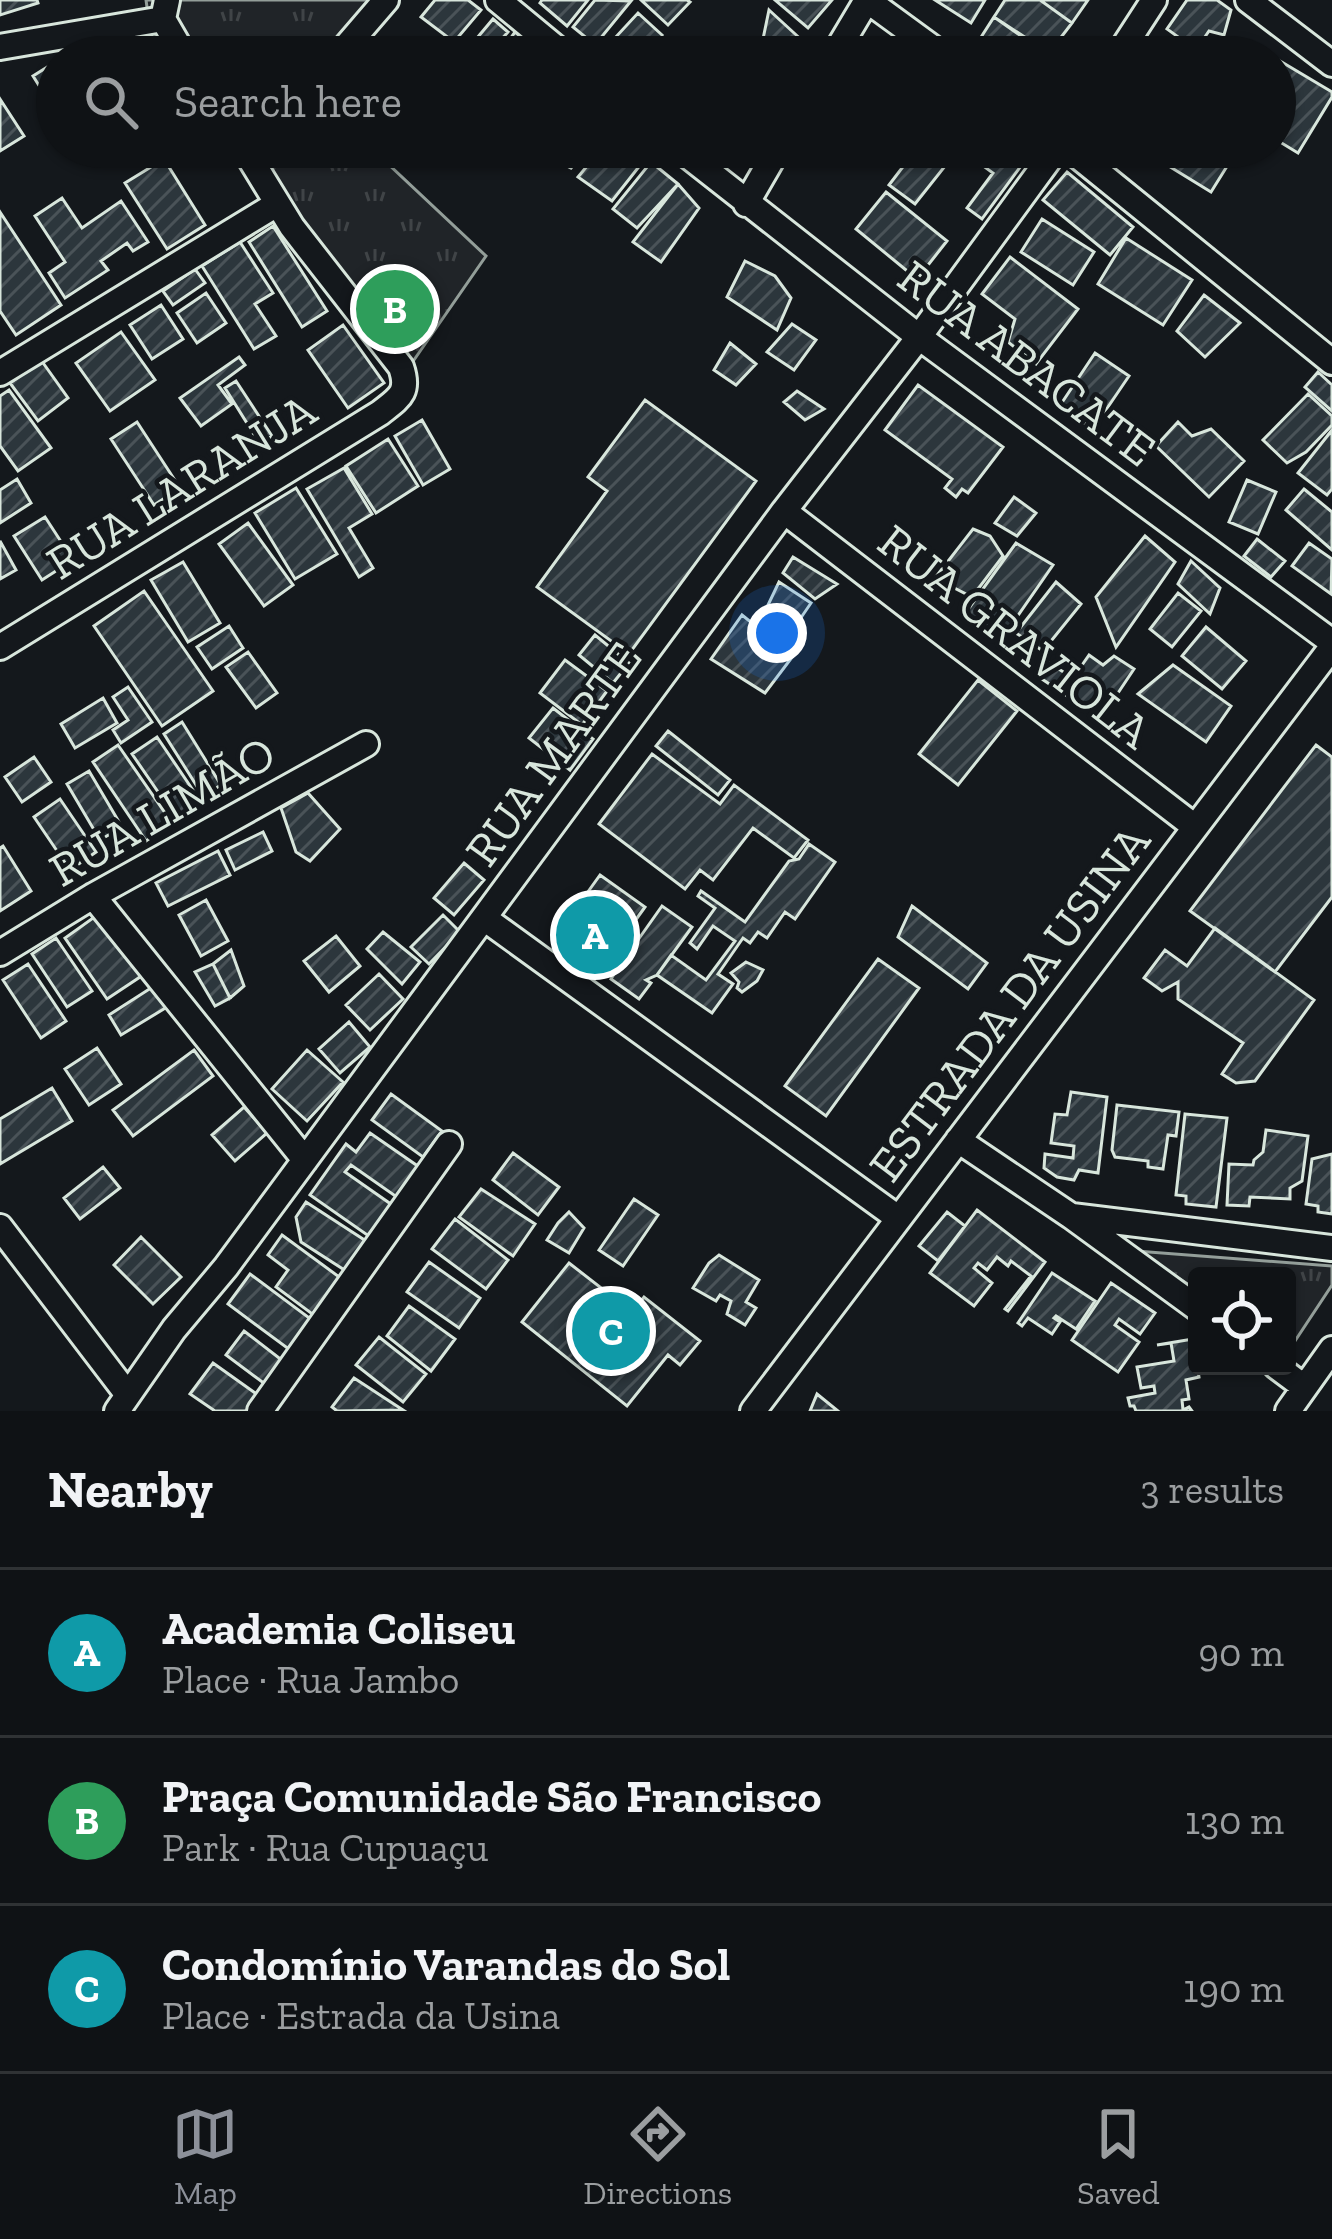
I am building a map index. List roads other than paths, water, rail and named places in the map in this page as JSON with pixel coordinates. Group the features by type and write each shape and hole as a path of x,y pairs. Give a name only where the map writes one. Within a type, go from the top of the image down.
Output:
{"street":[{"path":"355,36 386,0"},
{"path":"498,0 542,36"},
{"path":"846,36 867,0 916,36"},
{"path":"1131,36 1154,0"},
{"path":"1248,0 1295,36"},
{"path":"48,36 165,9"},
{"path":"1296,37 1332,64"},
{"path":"0,47 36,39"},
{"path":"0,373 277,204 258,168"},
{"name":"RUA ABACATE","path":"703,168 919,337 1332,644"},
{"path":"746,203 767,168"},
{"name":"RUA MARTE","path":"123,1403 1043,168"},
{"path":"1093,168 1332,362"},
{"name":"RUA LARANJA","path":"0,647 380,413 403,393 406,381 401,367 277,204"},
{"name":"RUA GRAVIOLA","path":"784,511 1195,827"},
{"name":"ESTRADA DA USINA","path":"753,1411 1332,644"},
{"name":"RUA LIMÃO","path":"0,953 367,744"},
{"path":"93,896 305,1160"},
{"path":"484,918 898,1218"},
{"path":"958,1140 1188,1301"},
{"path":"260,1411 449,1144"},
{"path":"1071,1216 1332,1248"},
{"path":"0,1227 8,1254 123,1403"},
{"path":"1288,1411 1332,1349"},
{"path":"1288,1375 1304,1387"}],"place":[{"name":"Praça Comunidade São Francisco","path":"395,309"},
{"name":"Academia Coliseu","path":"595,935"},
{"name":"Condomínio Varandas do Sol","path":"611,1331"}]}
